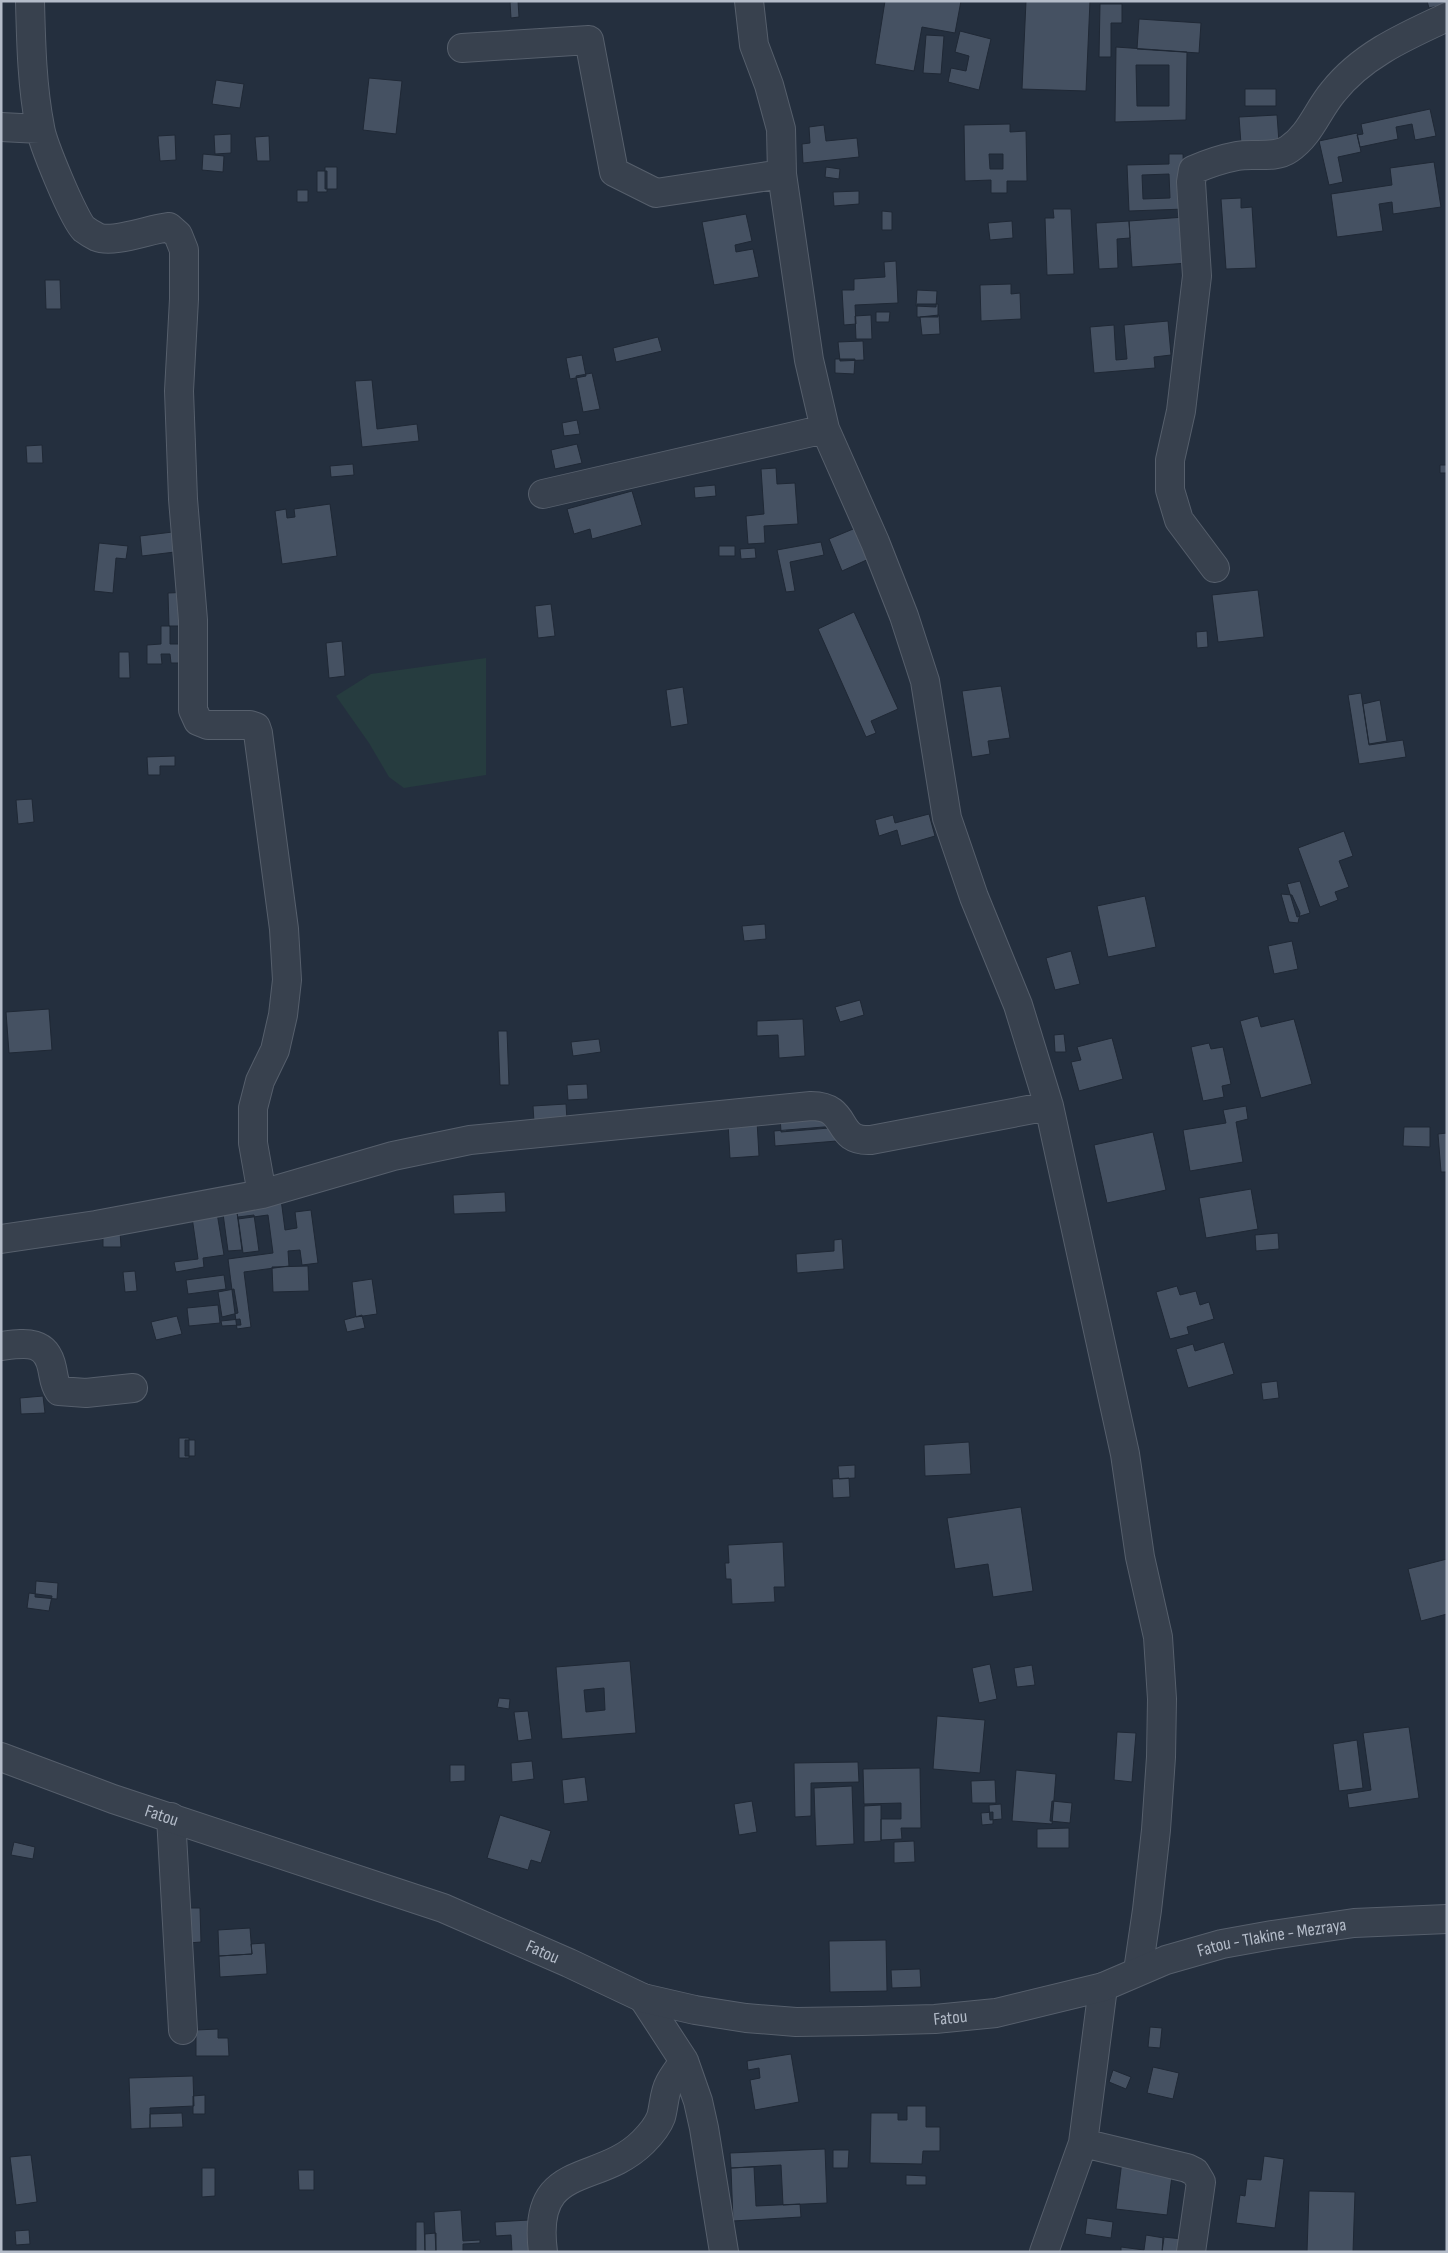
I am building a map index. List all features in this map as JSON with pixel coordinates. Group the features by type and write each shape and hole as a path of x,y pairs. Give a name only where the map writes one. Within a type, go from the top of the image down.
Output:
{"street":[{"path":"30,1 40,129 73,213 84,228 99,238 119,237 153,228 169,227 178,234 184,250 184,299 179,391 183,499 193,620 193,710 198,721 208,725 256,727 284,929 287,980 283,1015 275,1050 260,1080 253,1108 253,1144 262,1194"},
{"path":"749,1 754,45 769,85 781,129 782,174 809,360 825,429 875,542 925,681 947,818 974,897 1018,1005 1049,1106 1125,1454 1140,1557 1158,1637 1162,1699 1161,1757 1147,1910 1138,1971"},
{"path":"1216,568 1179,520 1170,490 1170,460 1180,411 1197,276 1191,182 1193,170 1209,163 1238,156 1282,153 1291,148 1311,128 1333,92 1362,64 1386,46 1447,17"},
{"path":"462,48 589,40 614,172 656,194 782,174"},
{"path":"1,126 40,129"},
{"path":"542,494 825,429"},
{"path":"1,1239 96,1225 262,1194 393,1156 470,1140 824,1106 834,1112 851,1137 859,1141 1049,1106"},
{"path":"1,1346 30,1343 42,1348 50,1360 55,1386 59,1391 86,1393 134,1388"},
{"name":"Fatou","path":"1,1756 113,1799 443,1908 569,1963 643,1998 695,2010 746,2018 796,2022 935,2019 996,2013 1103,1987"},
{"path":"171,1817 183,2030"},
{"name":"Fatou - Tlakine - Mezraya","path":"1103,1987 1166,1960 1222,1944 1354,1923 1447,1919"},
{"path":"1044,2252 1083,2143 1103,1987"},
{"path":"643,1998 684,2061 698,2101 724,2252"},
{"path":"543,2252 542,2214 548,2199 562,2184 619,2159 643,2142 660,2119 668,2084 684,2061"},
{"path":"1083,2143 1187,2168 1195,2172 1201,2182 1191,2252"}],"green space":[{"path":"486,658 486,775 404,788 389,777 369,743 336,696 371,674"}],"building":[{"path":"518,1 519,17 511,18 510,2"},
{"path":"885,1 961,1 955,33 922,27 914,71 875,64"},
{"path":"1026,1 1090,1 1086,91 1022,89"},
{"path":"1427,1 1447,1 1447,4 1429,8"},
{"path":"1100,4 1122,4 1122,23 1111,23 1111,57 1099,57"},
{"path":"1139,19 1201,23 1199,53 1137,49"},
{"path":"960,31 991,39 979,90 948,82 951,68 966,71 969,56 955,52"},
{"path":"926,35 944,36 941,74 923,73"},
{"path":"1116,47 1187,52 1186,120 1115,122","holes":["1136,65 1169,65 1169,106 1137,106"]},
{"path":"369,78 402,81 396,134 363,130"},
{"path":"216,80 244,84 240,108 212,104"},
{"path":"1245,89 1276,89 1276,106 1245,106"},
{"path":"1430,109 1436,136 1415,140 1412,124 1396,127 1398,139 1360,147 1357,135 1363,134 1361,124"},
{"path":"1277,115 1279,142 1241,144 1239,117"},
{"path":"1010,124 1010,132 1026,131 1027,181 1007,181 1007,193 991,193 991,180 965,181 964,125","holes":["989,154 1003,154 1003,169 990,169"]},
{"path":"824,125 826,141 857,138 859,157 803,163 802,144 810,143 809,127"},
{"path":"1357,133 1361,152 1338,157 1343,182 1329,185 1319,141"},
{"path":"231,134 231,153 215,154 214,135"},
{"path":"175,135 176,160 160,161 158,136"},
{"path":"269,136 270,161 257,161 255,137"},
{"path":"203,154 224,156 223,172 202,170"},
{"path":"1169,154 1183,154 1185,209 1129,211 1127,165 1169,164","holes":["1169,174 1170,198 1143,199 1142,175"]},
{"path":"1434,162 1441,207 1393,214 1392,202 1379,204 1383,231 1337,237 1331,194 1392,185 1390,168"},
{"path":"325,167 337,167 337,189 325,189"},
{"path":"826,167 840,169 839,179 825,177"},
{"path":"317,171 327,171 327,192 317,192"},
{"path":"297,190 308,190 308,202 297,202"},
{"path":"859,191 859,204 834,206 833,192"},
{"path":"1241,198 1241,208 1252,207 1256,268 1226,269 1221,199"},
{"path":"1053,209 1071,209 1074,274 1047,275 1045,218 1054,218"},
{"path":"882,211 892,212 892,230 882,230"},
{"path":"746,214 752,241 735,245 736,252 753,249 759,277 714,285 702,222"},
{"path":"1185,217 1188,263 1132,267 1129,221"},
{"path":"1012,221 1013,238 990,240 988,223"},
{"path":"1129,221 1130,238 1117,239 1118,268 1099,269 1096,223"},
{"path":"896,261 898,303 855,305 856,324 844,325 842,290 854,290 854,279 885,277 884,262"},
{"path":"45,280 60,280 61,309 46,309"},
{"path":"1011,284 1011,294 1020,293 1021,319 981,321 980,285"},
{"path":"917,290 937,291 936,307 916,306"},
{"path":"917,304 938,304 938,317 917,317"},
{"path":"876,312 890,312 889,322 876,322"},
{"path":"871,315 872,339 856,339 855,316"},
{"path":"939,315 940,334 922,335 920,317"},
{"path":"1168,321 1171,355 1154,357 1155,368 1094,373 1090,327 1114,325 1116,360 1127,359 1124,325"},
{"path":"658,337 662,351 616,362 613,348"},
{"path":"863,341 864,360 840,361 838,342"},
{"path":"582,355 586,376 570,379 566,358"},
{"path":"835,359 855,359 854,374 835,373"},
{"path":"592,373 600,409 583,412 576,376"},
{"path":"372,380 377,429 417,424 419,441 362,447 355,381"},
{"path":"577,420 580,434 564,436 562,423"},
{"path":"577,444 582,463 555,469 551,450"},
{"path":"42,445 43,463 27,463 26,446"},
{"path":"353,464 354,475 331,477 330,466"},
{"path":"1440,465 1447,465 1447,473 1440,473"},
{"path":"776,468 777,484 795,483 798,524 764,526 765,543 748,544 746,516 764,514 761,469"},
{"path":"715,485 716,496 695,498 694,487"},
{"path":"632,491 642,525 592,539 590,529 574,534 567,509"},
{"path":"330,504 337,556 282,564 275,511 286,509 287,518 295,517 294,509"},
{"path":"858,527 871,558 842,571 829,539"},
{"path":"181,531 183,551 142,556 140,536"},
{"path":"821,542 824,555 790,562 795,591 786,592 777,550"},
{"path":"99,543 128,546 126,559 116,558 113,593 94,591"},
{"path":"719,546 735,546 735,556 719,556"},
{"path":"755,548 756,558 741,559 740,549"},
{"path":"1258,590 1264,637 1218,642 1212,595"},
{"path":"192,592 193,626 169,626 168,593"},
{"path":"551,604 555,636 538,638 535,606"},
{"path":"854,612 898,709 871,721 876,733 866,737 818,629"},
{"path":"161,626 170,626 170,644 184,644 185,663 171,663 170,654 161,654 162,664 147,664 147,645 161,644"},
{"path":"1207,631 1208,647 1197,648 1196,632"},
{"path":"342,641 345,676 329,678 326,643"},
{"path":"119,652 129,652 130,678 119,678"},
{"path":"1001,686 1010,738 988,741 990,754 972,757 962,691"},
{"path":"683,687 688,724 671,727 666,690"},
{"path":"1361,693 1369,745 1403,740 1406,757 1359,764 1348,695"},
{"path":"1380,700 1387,741 1369,744 1363,704"},
{"path":"175,756 175,766 160,766 160,775 148,775 147,757"},
{"path":"32,799 34,822 18,824 16,800"},
{"path":"929,814 935,836 901,846 897,830 879,836 875,820 893,815 895,823"},
{"path":"1344,831 1353,856 1339,861 1349,887 1335,892 1338,900 1320,907 1298,848"},
{"path":"1300,881 1310,913 1297,917 1287,884"},
{"path":"1281,894 1292,895 1300,913 1298,923 1289,922"},
{"path":"1145,896 1156,947 1108,957 1097,906"},
{"path":"765,924 766,939 744,941 742,926"},
{"path":"1292,941 1298,969 1274,974 1268,946"},
{"path":"1071,951 1080,984 1055,990 1046,958"},
{"path":"860,1000 864,1015 840,1022 835,1007"},
{"path":"49,1009 52,1050 9,1053 6,1012"},
{"path":"1258,1016 1261,1027 1294,1019 1312,1084 1261,1098 1240,1021"},
{"path":"803,1019 805,1056 779,1058 778,1035 757,1036 757,1021"},
{"path":"498,1031 507,1031 509,1085 500,1085"},
{"path":"1064,1034 1066,1052 1055,1052 1054,1035"},
{"path":"1112,1038 1123,1079 1079,1091 1071,1062 1081,1060 1077,1047"},
{"path":"599,1039 601,1052 573,1056 571,1042"},
{"path":"1209,1043 1211,1049 1223,1047 1231,1084 1222,1086 1224,1097 1203,1101 1191,1047"},
{"path":"587,1084 588,1099 568,1100 567,1085"},
{"path":"566,1104 567,1120 534,1122 533,1106"},
{"path":"1246,1106 1248,1119 1236,1122 1243,1162 1190,1171 1183,1130 1226,1123 1223,1110"},
{"path":"828,1112 829,1128 781,1132 780,1116"},
{"path":"757,1121 759,1156 730,1158 728,1123"},
{"path":"836,1126 837,1141 775,1146 774,1131"},
{"path":"1404,1127 1430,1127 1430,1147 1403,1146"},
{"path":"1153,1132 1166,1190 1107,1203 1094,1145"},
{"path":"1447,1133 1447,1172 1441,1172 1438,1134"},
{"path":"1251,1189 1258,1229 1206,1238 1199,1198"},
{"path":"505,1192 506,1212 454,1214 453,1195"},
{"path":"281,1199 285,1230 297,1228 295,1212 311,1210 318,1263 302,1265 300,1250 288,1251 289,1266 244,1272 251,1327 237,1329 228,1259 273,1253 268,1215 238,1219 236,1205"},
{"path":"236,1205 242,1250 228,1251 222,1206"},
{"path":"217,1213 224,1255 203,1258 204,1267 176,1272 174,1262 198,1259 192,1217"},
{"path":"254,1215 259,1251 243,1253 238,1217"},
{"path":"120,1231 121,1247 103,1247 103,1233"},
{"path":"1278,1233 1279,1249 1256,1251 1255,1235"},
{"path":"842,1239 844,1269 797,1273 796,1254 834,1251 834,1240"},
{"path":"308,1266 309,1291 273,1292 272,1267"},
{"path":"135,1271 137,1291 125,1292 123,1272"},
{"path":"224,1275 226,1289 188,1294 186,1280"},
{"path":"372,1279 377,1314 356,1317 352,1282"},
{"path":"1177,1286 1180,1295 1196,1291 1200,1305 1209,1302 1214,1319 1187,1327 1189,1334 1170,1339 1156,1292"},
{"path":"234,1289 238,1313 222,1317 218,1292"},
{"path":"218,1305 220,1323 189,1326 187,1308"},
{"path":"362,1315 365,1328 347,1332 344,1320"},
{"path":"177,1316 182,1334 156,1340 151,1322"},
{"path":"240,1319 241,1325 222,1326 221,1321"},
{"path":"1224,1342 1234,1374 1188,1388 1176,1349 1193,1344 1195,1351"},
{"path":"1277,1381 1279,1398 1263,1400 1261,1383"},
{"path":"43,1396 45,1413 21,1414 20,1398"},
{"path":"179,1438 189,1438 189,1458 179,1458"},
{"path":"185,1440 195,1440 195,1456 185,1456"},
{"path":"969,1442 971,1474 925,1476 924,1445"},
{"path":"855,1465 855,1478 839,1479 838,1466"},
{"path":"849,1478 850,1497 833,1498 832,1479"},
{"path":"1021,1507 1033,1591 993,1597 988,1564 955,1569 947,1518"},
{"path":"783,1542 785,1587 774,1587 775,1602 732,1604 731,1579 726,1579 725,1563 729,1563 728,1545"},
{"path":"1447,1559 1447,1614 1421,1621 1408,1569"},
{"path":"36,1581 58,1583 57,1599 35,1597"},
{"path":"29,1593 52,1596 49,1611 27,1608"},
{"path":"630,1661 636,1733 562,1739 556,1667","holes":["604,1688 605,1710 586,1712 584,1690"]},
{"path":"990,1664 997,1699 979,1703 972,1668"},
{"path":"1032,1665 1035,1685 1017,1687 1014,1668"},
{"path":"499,1698 510,1699 509,1709 497,1707"},
{"path":"528,1711 532,1739 518,1741 514,1712"},
{"path":"937,1716 985,1720 980,1773 933,1769"},
{"path":"1409,1727 1419,1798 1349,1808 1347,1794 1371,1790 1363,1733"},
{"path":"1117,1732 1136,1733 1132,1782 1114,1780"},
{"path":"1357,1740 1363,1788 1339,1791 1333,1744"},
{"path":"532,1761 534,1779 512,1782 511,1763"},
{"path":"858,1762 859,1782 811,1783 811,1816 795,1817 794,1763"},
{"path":"450,1765 465,1765 465,1781 450,1782"},
{"path":"920,1768 921,1828 901,1828 902,1839 881,1840 881,1819 901,1819 901,1803 864,1804 863,1769"},
{"path":"1016,1770 1056,1774 1052,1824 1012,1821"},
{"path":"585,1777 588,1801 564,1804 562,1780"},
{"path":"995,1780 996,1803 972,1803 971,1781"},
{"path":"852,1786 854,1844 816,1846 814,1788"},
{"path":"752,1801 757,1832 739,1835 734,1804"},
{"path":"1052,1801 1072,1803 1070,1823 1050,1821"},
{"path":"1001,1804 1002,1819 990,1820 989,1805"},
{"path":"881,1805 881,1841 864,1842 864,1806"},
{"path":"993,1812 993,1824 982,1825 981,1813"},
{"path":"500,1815 551,1831 541,1863 531,1860 528,1870 487,1858"},
{"path":"1069,1828 1069,1848 1037,1848 1037,1829"},
{"path":"914,1841 915,1862 894,1863 894,1842"},
{"path":"14,1842 35,1847 33,1859 11,1855"},
{"path":"187,1908 200,1908 201,1942 188,1943"},
{"path":"250,1928 252,1954 219,1956 218,1930"},
{"path":"886,1940 887,1991 830,1992 829,1941"},
{"path":"265,1943 267,1974 220,1977 219,1956 252,1954 251,1944"},
{"path":"920,1969 921,1987 892,1988 891,1970"},
{"path":"1150,2027 1162,2028 1160,2048 1148,2047"},
{"path":"218,2029 218,2038 228,2038 229,2056 196,2056 196,2030"},
{"path":"791,2054 799,2102 755,2110 750,2080 760,2078 759,2068 748,2070 747,2061"},
{"path":"1153,2067 1179,2073 1173,2099 1147,2093"},
{"path":"1113,2070 1131,2077 1126,2089 1109,2082"},
{"path":"193,2076 194,2106 150,2108 150,2128 131,2129 129,2078"},
{"path":"205,2095 205,2114 193,2114 193,2096"},
{"path":"907,2106 926,2106 926,2127 940,2127 940,2151 923,2151 922,2164 870,2163 871,2113 898,2113 898,2120 907,2120"},
{"path":"182,2113 183,2127 150,2128 150,2114"},
{"path":"825,2149 827,2203 783,2205 781,2165 731,2168 730,2153"},
{"path":"833,2150 849,2150 848,2168 833,2168"},
{"path":"31,2155 37,2202 16,2205 10,2157"},
{"path":"1264,2156 1284,2159 1275,2228 1236,2223 1240,2195 1245,2196 1247,2179 1261,2180"},
{"path":"1122,2161 1173,2168 1167,2215 1116,2209"},
{"path":"754,2167 756,2206 800,2204 801,2217 733,2221 731,2168"},
{"path":"202,2168 215,2168 215,2196 202,2197"},
{"path":"298,2170 314,2170 314,2190 299,2190"},
{"path":"906,2175 926,2176 926,2185 906,2185"},
{"path":"1309,2191 1355,2192 1353,2252 1307,2252"},
{"path":"461,2210 463,2241 480,2240 480,2243 463,2244 463,2252 436,2252 434,2212"},
{"path":"1087,2218 1113,2222 1111,2238 1085,2234"},
{"path":"529,2220 531,2252 512,2252 511,2235 496,2236 495,2222"},
{"path":"416,2222 424,2222 425,2252 416,2252"},
{"path":"29,2230 30,2244 16,2245 15,2231"},
{"path":"436,2233 436,2251 425,2251 425,2234"},
{"path":"1146,2235 1164,2238 1162,2252 1121,2252 1121,2247 1144,2250"},
{"path":"1163,2237 1183,2239 1182,2252 1162,2252"}]}
